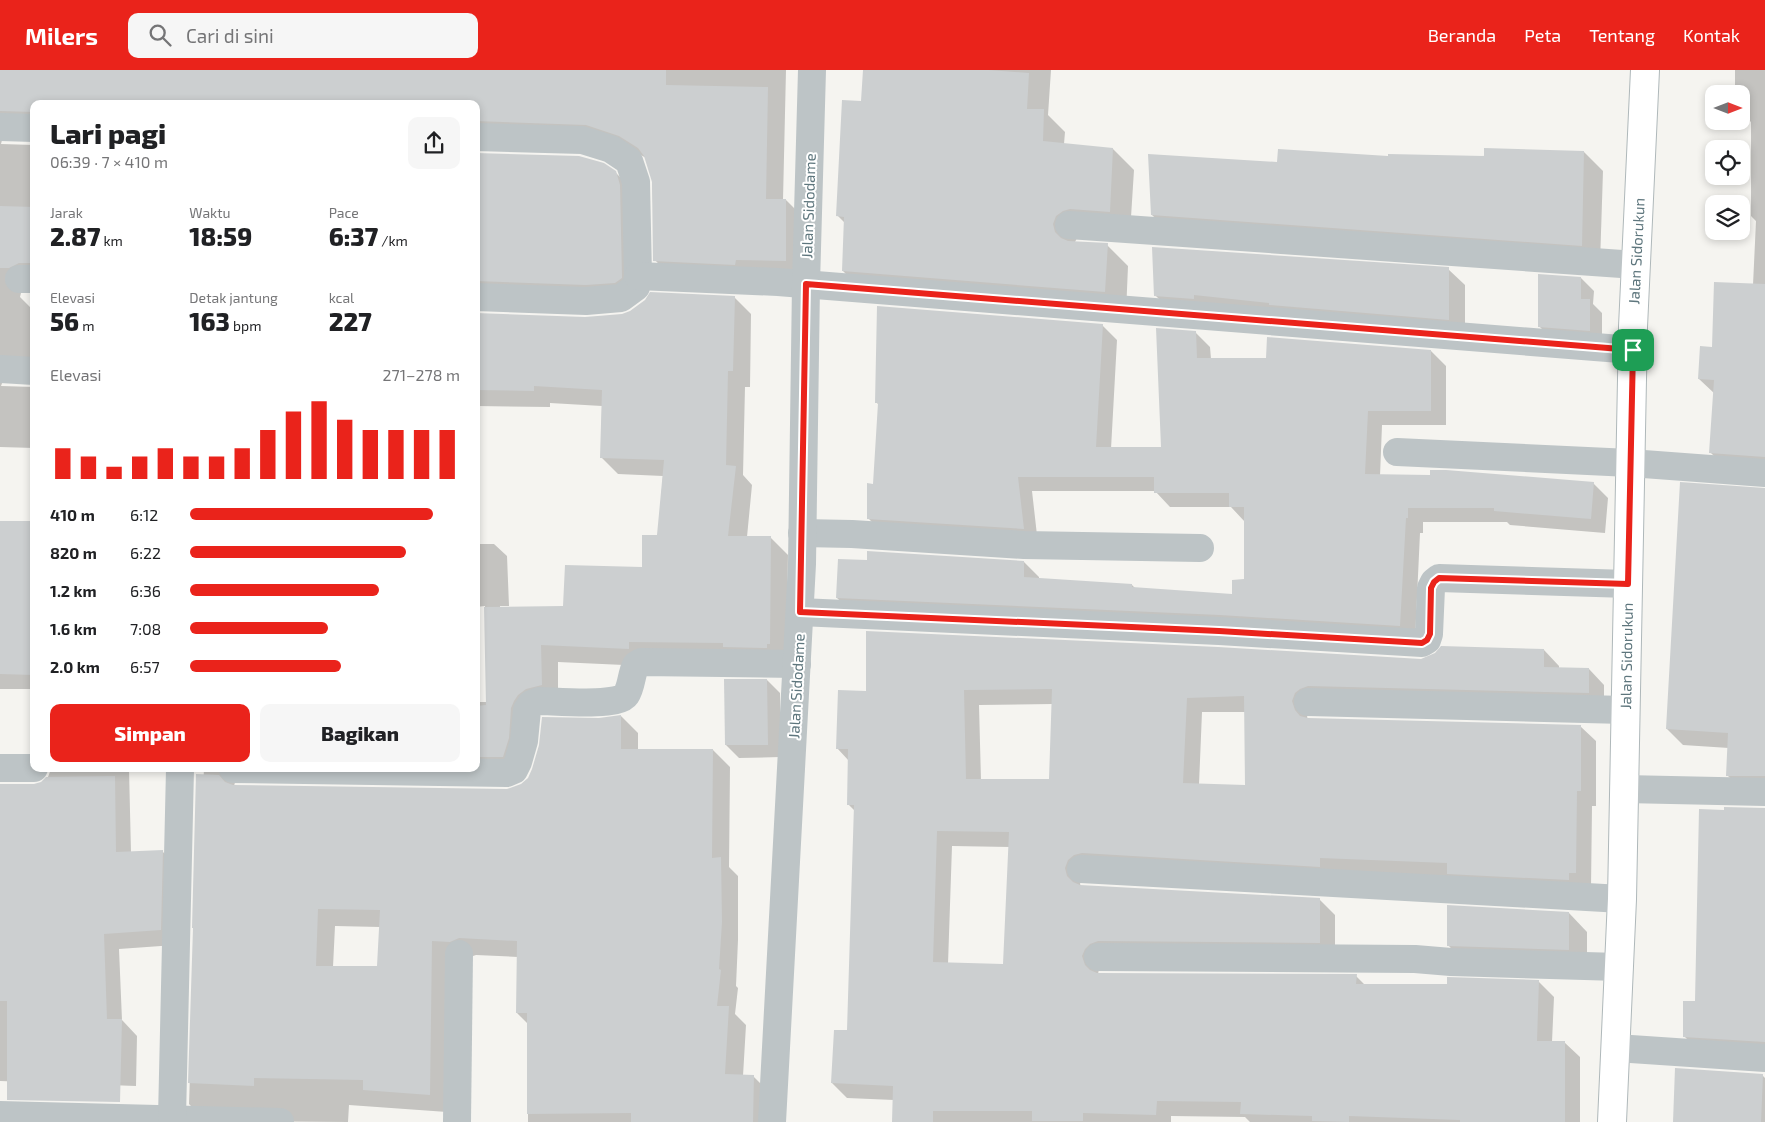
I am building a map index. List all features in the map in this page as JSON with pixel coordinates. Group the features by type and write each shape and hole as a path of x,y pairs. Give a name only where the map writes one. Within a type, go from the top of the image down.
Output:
{"street":[{"name":"Jalan Sidodame","path":"772,1122 800,612 812,70"},
{"name":"Jalan Sidorukun","path":"1612,1122 1622,899 1633,350 1645,70"},
{"path":"0,127 30,128"},
{"path":"480,137 582,140 611,149 630,161 636,182 638,276 636,287 621,298 586,301 480,297"},
{"path":"1070,225 1636,265"},
{"path":"638,276 806,284 1633,350"},
{"path":"0,369 30,371"},
{"path":"1397,452 1630,463 1765,473"},
{"path":"802,532 1024,545 1200,548"},
{"path":"800,612 1199,630 1422,643 1427,640 1430,634 1431,588 1439,578 1628,584"},
{"path":"438,772 507,773 514,770 521,754 527,710 531,704 538,700 601,702 620,699 626,696 636,665 641,662 797,664"},
{"path":"1308,702 1625,710"},
{"path":"0,768 30,768"},
{"path":"172,1118 180,772"},
{"path":"1624,789 1765,792"},
{"path":"1081,868 1622,899"},
{"path":"457,1122 459,954"},
{"path":"1098,957 1415,959 1451,962 1619,967"},
{"path":"1616,1048 1765,1058"},
{"path":"0,1115 280,1122"}],"building":[{"path":"0,70 666,70 666,85 768,87 766,199 786,199 786,261 736,260 735,265 653,261 652,182 644,156 638,148 619,136 586,125 480,121 480,100 30,100 30,112 0,111"},
{"path":"863,70 989,70 1029,73 1027,109 1044,109 1043,141 1113,148 1110,212 1070,209 1056,216 1053,224 1055,232 1061,238 1068,241 1108,243 1105,292 842,271 844,217 836,216 842,100 861,101"},
{"path":"1484,148 1584,151 1582,246 1151,215 1148,154 1277,162 1278,149 1388,156 1388,154 1484,156"},
{"path":"480,153 579,156 604,163 616,171 620,185 622,278 615,283 586,285 480,281"},
{"path":"0,206 30,207 30,263 19,263 9,268 0,268"},
{"path":"1152,247 1449,267 1449,320 1269,305 1269,303 1194,295 1194,299 1154,296"},
{"path":"1538,274 1581,277 1581,299 1590,299 1590,331 1538,327"},
{"path":"1714,282 1765,284 1765,457 1709,453 1714,380 1698,379 1700,346 1712,347"},
{"path":"650,292 735,296 733,371 728,371 726,465 736,466 728,536 771,536 770,644 767,644 767,648 723,647 723,643 629,642 629,649 541,645 542,685 526,689 514,701 511,708 509,738 503,757 480,757 480,706 486,705 484,607 563,606 565,565 642,567 642,535 657,535 664,460 600,458 602,390 534,386 534,391 480,390 480,313 585,317 622,314 630,311 645,300"},
{"path":"877,306 1103,324 1096,447 1161,447 1156,328 1196,331 1197,358 1266,358 1267,337 1431,350 1431,411 1368,411 1365,474 1430,475 1430,470 1446,470 1594,482 1591,519 1494,511 1494,508 1408,508 1400,626 1220,615 836,598 838,559 867,560 867,551 1024,561 1024,577 1132,584 1132,587 1232,594 1232,580 1244,579 1244,507 1229,507 1229,493 1154,493 1154,477 1018,477 1024,529 867,519 867,483 873,484 878,403 875,403"},
{"path":"1680,482 1765,488 1765,776 1726,776 1728,733 1666,729"},
{"path":"0,521 30,521 30,675 0,674"},
{"path":"866,631 1218,647 1421,659 1435,653 1441,646 1544,649 1544,667 1589,668 1589,693 1308,686 1295,693 1292,701 1295,710 1300,716 1308,718 1581,725 1581,791 1577,791 1576,873 1569,873 1569,880 1447,874 1447,863 1320,858 1320,867 1082,853 1074,855 1068,860 1065,868 1067,876 1073,882 1080,885 1320,898 1320,943 1098,941 1090,944 1082,956 1085,965 1097,973 1357,974 1356,984 1447,984 1447,977 1539,980 1537,1041 1565,1041 1565,1122 1460,1122 1460,1120 1349,1116 1349,1122 1312,1121 1312,1116 1240,1114 1241,1102 1157,1101 1156,1115 1083,1113 1083,1121 1032,1121 1032,1111 933,1111 933,1122 892,1122 893,1086 831,1083 834,1030 847,1030 854,805 847,805 848,749 836,749 838,690 866,691","holes":["1052,689 1049,779 966,779 964,690","1244,696 1245,785 1183,783 1187,698","937,831 1009,832 1003,964 933,962"]},
{"path":"724,679 767,679 768,745 725,745"},
{"path":"621,715 621,749 713,749 712,858 721,857 722,922 719,969 721,970 717,1006 729,1006 725,1074 754,1075 753,1122 631,1122 631,1113 527,1114 527,1013 516,1013 517,941 459,938 450,942 432,941 430,1095 363,1090 363,1080 254,1078 254,1086 188,1083 196,774 219,775 225,782 233,785 507,789 521,784 528,778 539,745 542,717 599,718","holes":["318,909 380,910 377,966 316,966"]},
{"path":"115,776 116,852 163,850 161,930 104,934 107,1019 122,1019 120,1102 7,1100 7,1001 0,1001 0,784 34,784 41,782 46,777"},
{"path":"1724,807 1765,808 1765,1042 1683,1037 1683,1001 1695,1001 1699,809 1724,810"},
{"path":"1447,905 1569,912 1569,950 1447,946"},
{"path":"1675,1068 1763,1074 1761,1122 1673,1122"}],"route":[{"path":"806,284 1335,328 1633,350 1628,584 1439,578 1431,588 1430,634 1427,640 1422,643 962,618 800,612 806,284"}]}
